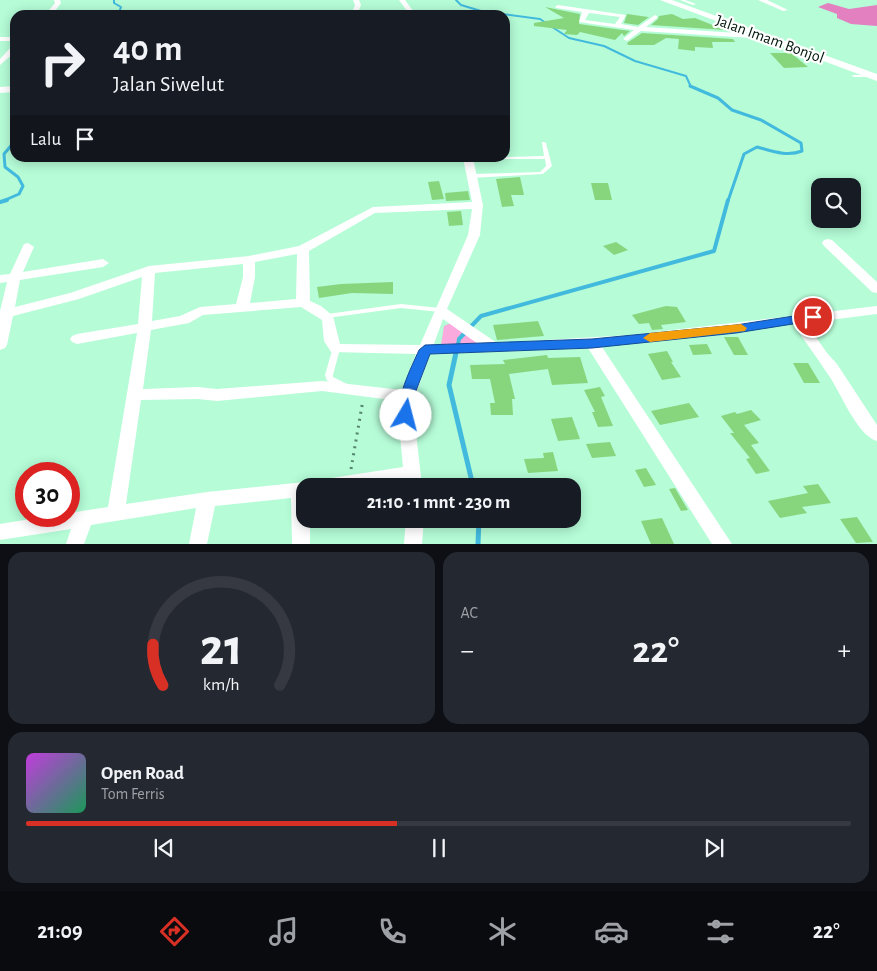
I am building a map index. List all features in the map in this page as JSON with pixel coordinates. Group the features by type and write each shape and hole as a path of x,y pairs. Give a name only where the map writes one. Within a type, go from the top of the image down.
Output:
{"main road":[{"name":"Jalan Imam Bonjol","path":"664,0 875,77"}],"street":[{"path":"761,0 785,10"},
{"path":"558,7 624,16 616,26"},
{"path":"586,12 581,21 594,26 640,29 674,36 766,37"},
{"path":"627,39 655,17"},
{"path":"0,63 10,55"},
{"path":"413,478 406,415 407,396 440,310 474,235 478,205 469,162"},
{"path":"4,315 74,296 149,270 249,260 303,249 373,210 478,205"},
{"path":"828,243 877,289"},
{"path":"0,345 4,315 14,278 28,247"},
{"path":"303,249 303,302"},
{"path":"242,307 249,277 249,260"},
{"path":"0,279 104,262"},
{"path":"116,513 136,395 145,326 149,270"},
{"path":"77,338 184,320 200,311 303,302 320,309 327,316 333,345 336,349 425,350 592,343 736,329 797,319 877,310"},
{"path":"440,310 492,347"},
{"path":"797,319 822,357 832,368 867,426 877,435"},
{"path":"592,343 723,544"},
{"path":"136,395 225,394 322,386 407,396"},
{"path":"0,532 208,499 296,491"},
{"path":"198,544 208,499"},
{"path":"75,544 84,519"},
{"path":"301,528 301,544"},
{"path":"413,544 414,528"}],"lane":[{"path":"682,0 694,4"},
{"path":"854,76 875,77"},
{"path":"472,176 541,173 549,166 544,143"},
{"path":"510,158 547,157"},
{"path":"327,316 401,306 440,310"},
{"path":"336,349 328,375 347,388"}],"path":[{"path":"349,478 364,391"}],"shaded area":[{"path":"828,3 849,9 877,5 877,26 851,24 837,18 837,14 818,7"},
{"path":"451,323 480,344 441,345 444,326"}],"building":[{"path":"545,7 580,14 579,24 630,31 624,36 622,33 615,40 580,32 577,35 564,34 567,30 534,26 534,23 564,18"},
{"path":"627,14 649,17 638,25 624,23"},
{"path":"672,14 683,19 695,18 725,30 651,25 659,16"},
{"path":"642,33 733,39 735,42 712,42 713,48 695,47 695,51 678,49 679,39 666,38 654,45 628,45 627,43"},
{"path":"770,53 791,53 808,67 784,68"},
{"path":"520,177 524,195 511,195 514,206 502,207 496,179"},
{"path":"439,181 444,199 432,200 428,182"},
{"path":"591,183 608,183 612,200 595,200"},
{"path":"468,191 470,200 446,201 445,193"},
{"path":"461,211 463,225 449,226 447,212"},
{"path":"616,242 628,250 614,255 603,246"},
{"path":"393,282 393,294 352,293 319,298 317,287 341,284"},
{"path":"666,306 677,307 686,322 661,325 663,329 652,330 649,323 639,324 632,315"},
{"path":"538,321 544,336 497,340 493,325"},
{"path":"724,337 738,337 748,355 734,355"},
{"path":"707,344 712,354 693,355 689,345"},
{"path":"667,351 673,362 671,362 681,377 662,380 648,354"},
{"path":"547,355 548,358 580,357 588,383 552,385 548,369 509,374 515,399 512,399 513,415 491,415 490,403 495,403 490,379 472,379 470,365 505,364 503,360"},
{"path":"793,363 808,363 820,383 804,383"},
{"path":"600,387 605,396 601,397 613,426 598,427 592,412 595,412 584,390"},
{"path":"689,403 699,417 660,425 651,411"},
{"path":"751,410 761,420 744,425 759,443 751,445 770,471 756,474 746,459 750,458 730,433 734,433 721,416"},
{"path":"572,417 580,439 558,441 551,419"},
{"path":"610,442 616,456 592,458 586,444"},
{"path":"553,452 558,471 528,473 524,459 544,458 543,453"},
{"path":"646,468 656,485 644,487 635,470"},
{"path":"818,484 831,503 802,507 807,513 780,518 768,501 808,493 803,486"},
{"path":"675,488 688,510 681,511 669,489"},
{"path":"857,517 873,542 856,543 840,519"},
{"path":"662,518 674,544 651,544 641,521"}],"waterway":[{"path":"114,0 114,3 121,7 120,10"},
{"path":"456,0 461,5 478,10"},
{"path":"510,15 540,19 569,38 604,46 635,61 686,76 691,86"},
{"path":"691,86 718,98 732,110 761,120 801,143 802,151 796,153 780,153 757,147 744,154 728,201"},
{"path":"3,201 19,194 23,186 18,177 5,167 4,154 10,147"},
{"path":"0,202 7,200"},
{"path":"457,350 459,339 481,316 714,251 728,200"},
{"path":"457,348 449,385 471,478"},
{"path":"478,544 479,528"}],"slow traffic":[{"path":"650,338 741,328"}],"route":[{"path":"406,415 407,396 425,350 592,343 736,329 813,317"}]}
